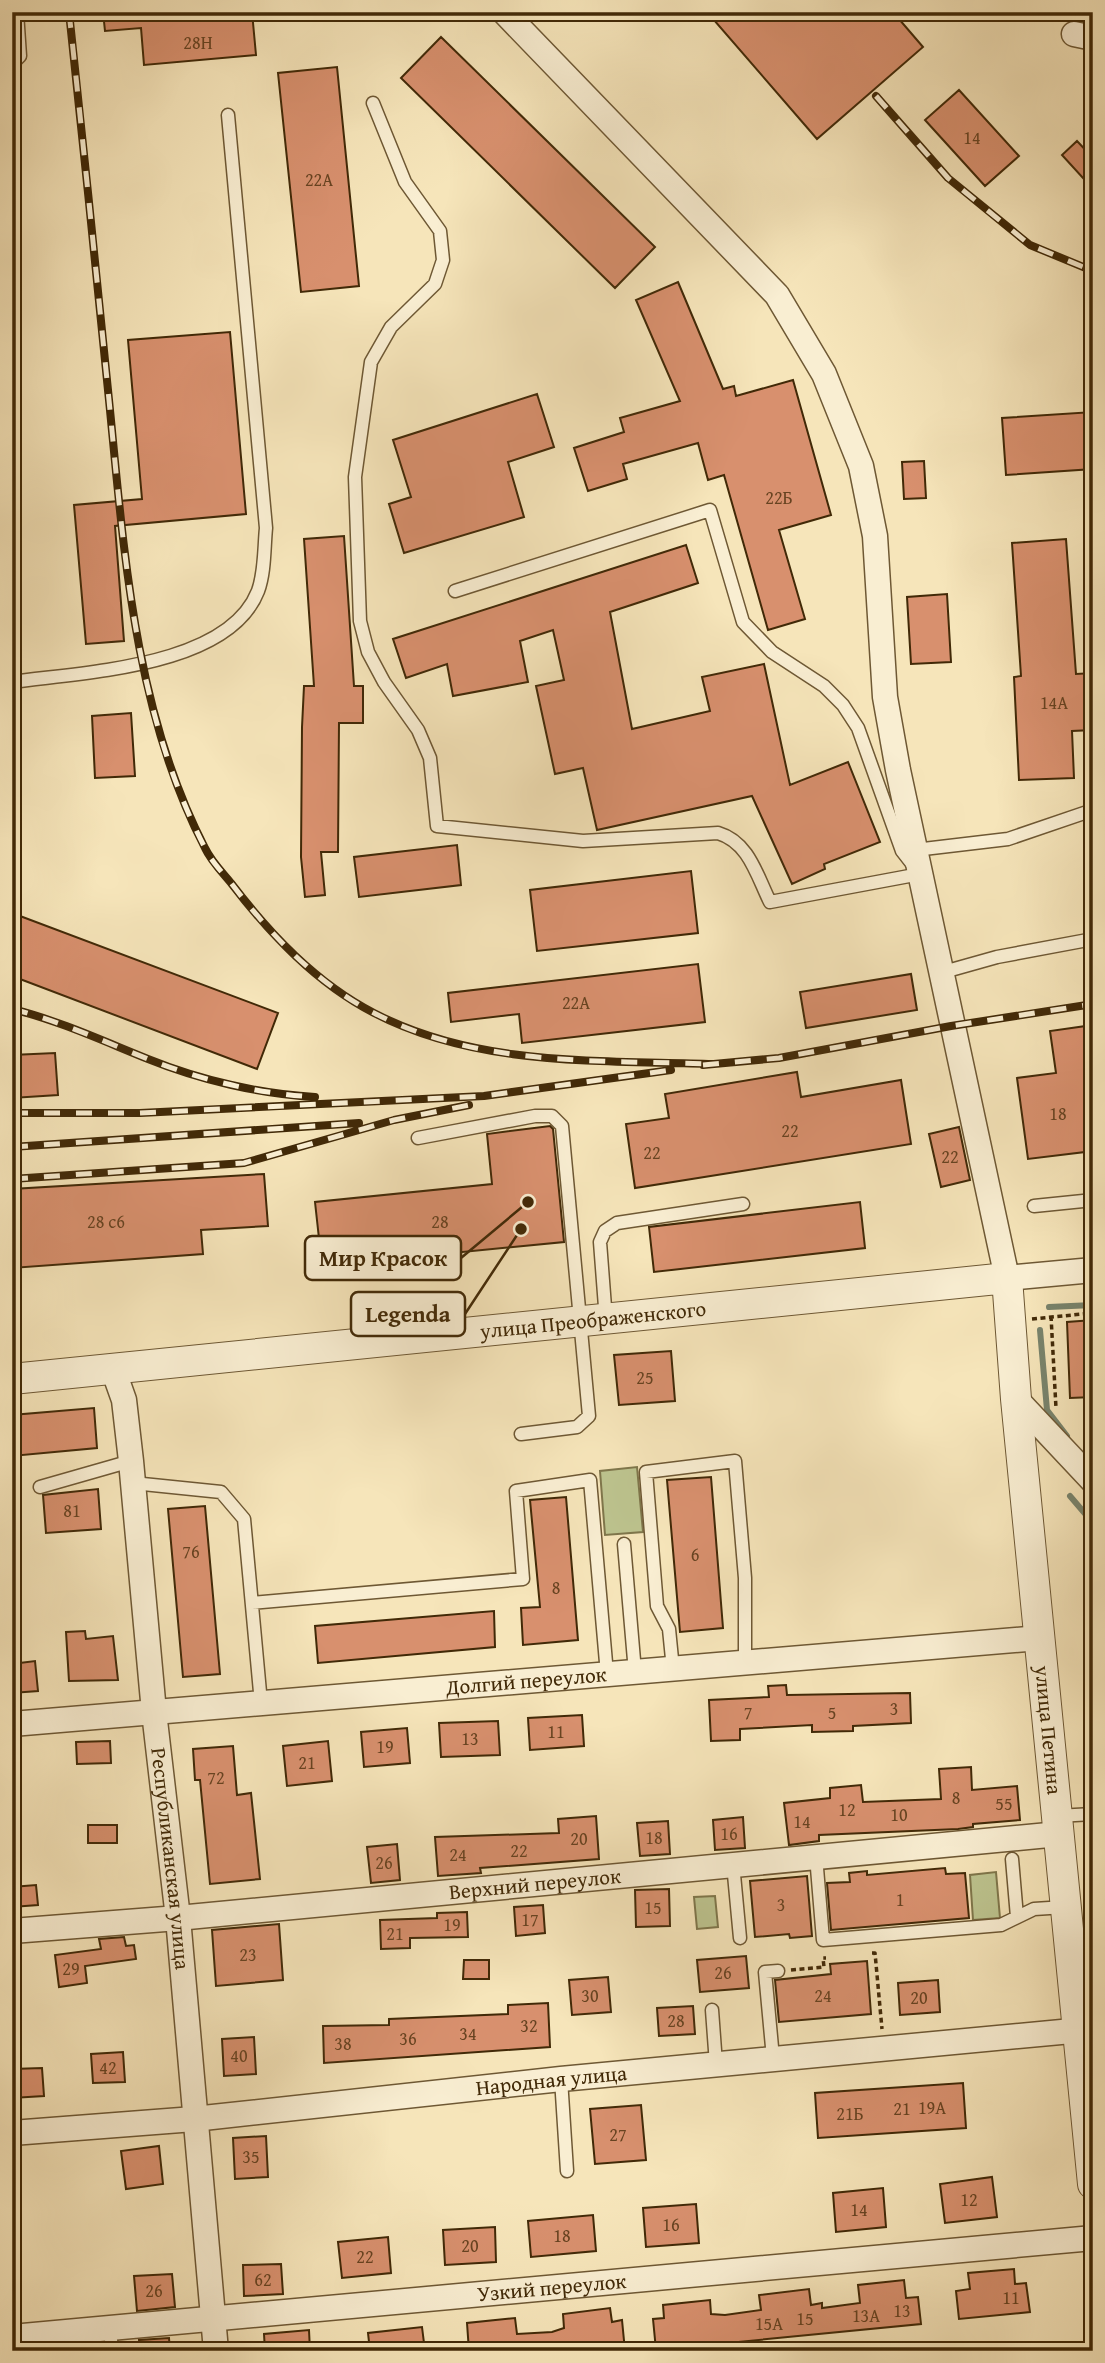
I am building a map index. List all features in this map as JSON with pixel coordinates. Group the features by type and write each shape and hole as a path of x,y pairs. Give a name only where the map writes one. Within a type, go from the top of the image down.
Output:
{"street":[{"path":"504,12 777,295 824,374 862,466 875,536 886,698 940,973 1007,1278"},
{"name":"улица Преображенского","path":"12,1379 593,1322 1093,1269"},
{"name":"улица Петина","path":"1007,1278 1016,1399 1065,1907 1085,2030 1093,2184"},
{"name":"Республиканская улица","path":"113,1369 124,1400 132,1472 154,1712 178,1918 216,2351"},
{"path":"1016,1399 1093,1481"},
{"name":"Долгий переулок","path":"12,1724 1039,1638"},
{"name":"Верхний переулок","path":"12,1931 178,1918 816,1856 1058,1825"},
{"name":"Народная улица","path":"12,2133 194,2119 561,2079 1085,2030"},
{"name":"Узкий переулок","path":"19,2342 111,2339 212,2318 1093,2238"}],"lane":[{"path":"12,64 20,56 17,12"},
{"path":"373,103 405,182 440,231 443,260 435,284 391,327 371,362 355,477 360,621 368,652 384,682 418,730 430,758 437,826 583,841 718,833 737,841 748,855 769,902 1008,839 1093,810"},
{"path":"12,682 143,663 202,643 234,623 249,608 258,590 266,528 228,115"},
{"path":"455,591 710,510 743,622 772,652 824,686 843,705 858,728 902,851 917,862"},
{"path":"940,973 998,957 1093,939"},
{"path":"418,1138 535,1116 552,1116 562,1126 593,1322"},
{"path":"1034,1206 1093,1200"},
{"path":"521,1434 577,1427 589,1416 593,1322 600,1242 605,1231 617,1223 743,1204"},
{"path":"673,1669 669,1629 657,1606 646,1472 735,1461 745,1578 745,1663"},
{"path":"40,1487 132,1472 221,1492 244,1519 261,1703"},
{"path":"252,1603 523,1579 516,1491 590,1480 607,1674"},
{"path":"624,1544 635,1672"},
{"path":"1058,1825 1093,1814"},
{"path":"816,1856 823,1940 1001,1925 1034,1909 1065,1907"},
{"path":"1012,1859 1017,1917"},
{"path":"733,1864 740,1938"},
{"path":"773,2058 765,1972 778,1971"},
{"path":"712,2010 716,2064"},
{"path":"561,2079 567,2171"}],"path":[{"path":"1056,1412 1051,1316 1093,1313"},
{"path":"862,1954 875,1953 883,2049"},
{"path":"778,1971 824,1967 823,1958 836,1957"}],"green space":[{"path":"637,1467 643,1532 605,1535 600,1471"},
{"path":"996,1872 1000,1918 973,1920 970,1875"},
{"path":"715,1896 718,1927 697,1929 694,1897"},
{"path":"102,2340 103,2351 32,2351 32,2347"}],"building":[{"path":"103,12 252,12 256,55 144,65 141,28 105,31"},
{"path":"707,12 893,12 923,47 817,139"},
{"path":"441,37 655,247 615,288 401,78"},
{"path":"337,67 359,286 301,292 278,73"},
{"path":"959,90 1019,156 985,186 925,120"},
{"path":"1077,141 1093,158 1093,189 1062,155"},
{"path":"678,282 723,389 734,386 736,396 793,380 831,515 779,530 805,619 768,630 724,475 708,480 698,443 623,464 627,479 588,491 574,448 624,432 620,418 680,401 636,300"},
{"path":"230,332 246,514 115,526 124,641 86,644 74,505 142,499 128,340"},
{"path":"537,394 554,447 508,462 524,517 404,553 389,504 411,497 393,440"},
{"path":"1093,412 1093,469 1006,475 1002,418"},
{"path":"924,461 926,498 904,499 902,462"},
{"path":"344,536 354,686 363,686 363,723 339,723 338,852 321,852 325,895 305,897 301,857 302,727 304,686 314,686 304,539"},
{"path":"1066,539 1076,674 1093,673 1093,730 1072,731 1074,778 1019,780 1014,677 1021,676 1012,543"},
{"path":"686,545 698,583 610,612 632,729 710,711 702,677 764,664 790,785 848,762 880,842 824,864 825,869 792,884 752,796 597,830 583,768 555,774 536,686 564,680 553,630 520,641 528,682 453,696 447,664 406,678 393,639"},
{"path":"947,594 951,662 911,664 907,597"},
{"path":"131,713 135,776 95,778 92,716"},
{"path":"457,845 461,885 359,897 354,857"},
{"path":"691,871 698,933 537,951 530,890"},
{"path":"12,913 278,1013 257,1069 12,976"},
{"path":"698,964 705,1022 522,1043 519,1014 451,1022 448,993"},
{"path":"911,974 917,1010 806,1028 800,992"},
{"path":"1093,1025 1093,1151 1028,1159 1017,1078 1056,1073 1050,1031"},
{"path":"55,1053 58,1095 12,1098 12,1055"},
{"path":"797,1072 801,1097 901,1080 911,1144 635,1188 626,1124 669,1118 665,1094"},
{"path":"550,1126 553,1129 564,1242 322,1266 315,1202 492,1184 487,1134"},
{"path":"959,1127 970,1180 941,1187 929,1134"},
{"path":"264,1174 268,1226 201,1230 203,1254 12,1268 12,1189"},
{"path":"860,1202 865,1248 654,1272 649,1227"},
{"path":"1093,1320 1093,1397 1070,1398 1067,1322"},
{"path":"671,1351 675,1401 619,1405 614,1355"},
{"path":"94,1408 97,1448 12,1456 12,1415"},
{"path":"711,1477 723,1628 680,1632 667,1480"},
{"path":"98,1489 101,1529 46,1533 43,1495"},
{"path":"566,1497 578,1640 523,1645 521,1608 540,1607 530,1500"},
{"path":"205,1506 220,1674 183,1677 168,1509"},
{"path":"494,1611 495,1647 318,1663 315,1626"},
{"path":"85,1631 86,1639 113,1636 118,1680 69,1681 66,1632"},
{"path":"35,1661 38,1691 12,1693 12,1664"},
{"path":"786,1685 787,1695 910,1693 911,1723 853,1726 853,1731 812,1732 812,1725 740,1729 740,1740 711,1741 709,1700 769,1697 768,1686"},
{"path":"582,1715 584,1746 530,1750 528,1718"},
{"path":"498,1721 500,1755 441,1757 439,1723"},
{"path":"407,1728 410,1763 364,1767 361,1732"},
{"path":"110,1741 111,1763 77,1764 76,1742"},
{"path":"328,1741 332,1781 287,1786 283,1746"},
{"path":"233,1746 237,1795 251,1793 260,1879 210,1884 200,1780 195,1780 193,1749"},
{"path":"971,1767 972,1790 1017,1786 1020,1820 973,1824 973,1827 958,1829 819,1835 819,1841 789,1845 784,1803 830,1798 830,1788 861,1785 863,1802 941,1799 939,1769"},
{"path":"596,1816 599,1859 480,1868 481,1873 438,1876 435,1837 559,1833 558,1819"},
{"path":"743,1817 745,1848 715,1850 713,1820"},
{"path":"668,1821 670,1854 640,1856 637,1823"},
{"path":"88,1825 117,1825 117,1843 88,1843"},
{"path":"397,1844 400,1880 371,1883 367,1847"},
{"path":"945,1868 946,1874 965,1873 969,1918 831,1930 827,1883 850,1882 849,1873 867,1871 867,1875"},
{"path":"807,1876 812,1936 790,1938 789,1934 755,1937 750,1881"},
{"path":"36,1885 38,1905 12,1907 12,1887"},
{"path":"669,1889 670,1926 636,1927 635,1890"},
{"path":"543,1905 545,1933 516,1936 514,1907"},
{"path":"467,1912 468,1937 410,1938 410,1948 381,1949 380,1920 437,1918 437,1913"},
{"path":"279,1924 283,1980 216,1986 212,1930"},
{"path":"124,1937 126,1946 134,1945 136,1959 85,1966 87,1983 59,1987 55,1955 101,1949 99,1939"},
{"path":"746,1956 749,1988 700,1992 697,1960"},
{"path":"464,1960 489,1960 489,1979 463,1979"},
{"path":"867,1961 871,2014 779,2022 775,1980 831,1974 830,1964"},
{"path":"608,1977 611,2012 572,2015 569,1980"},
{"path":"938,1980 940,2012 900,2015 898,1983"},
{"path":"548,2003 550,2047 324,2063 323,2026 389,2025 389,2019 508,2014 508,2005"},
{"path":"693,2006 695,2034 659,2036 657,2008"},
{"path":"254,2037 256,2074 224,2076 222,2039"},
{"path":"123,2052 125,2082 93,2083 91,2054"},
{"path":"42,2068 44,2096 12,2098 12,2069"},
{"path":"963,2083 966,2128 818,2138 815,2093"},
{"path":"641,2105 646,2160 595,2164 590,2109"},
{"path":"266,2136 268,2177 235,2179 233,2138"},
{"path":"159,2146 163,2184 126,2189 121,2151"},
{"path":"992,2177 997,2217 945,2223 940,2184"},
{"path":"883,2188 886,2227 836,2232 833,2193"},
{"path":"696,2204 699,2243 646,2247 643,2208"},
{"path":"593,2215 596,2251 531,2257 528,2221"},
{"path":"495,2227 496,2262 445,2265 443,2230"},
{"path":"388,2237 391,2273 342,2278 338,2242"},
{"path":"281,2264 283,2294 244,2296 243,2265"},
{"path":"1014,2269 1015,2284 1026,2283 1030,2312 959,2319 956,2291 970,2289 968,2273"},
{"path":"172,2274 175,2307 137,2311 134,2276"},
{"path":"904,2280 906,2298 918,2297 921,2324 656,2350 653,2319 664,2318 663,2305 710,2300 711,2314 725,2315 761,2310 759,2295 809,2289 811,2305 822,2303 822,2308 860,2303 858,2285"},
{"path":"610,2308 612,2322 622,2320 625,2351 469,2351 467,2323 515,2318 517,2334 552,2332 564,2328 563,2314"},
{"path":"422,2327 425,2351 370,2351 368,2333"},
{"path":"309,2330 310,2351 265,2351 264,2334"},
{"path":"169,2338 170,2351 140,2351 139,2340"}],"waterway":[{"path":"1049,1307 1093,1305"},
{"path":"1040,1330 1047,1410 1067,1436"},
{"path":"1070,1496 1093,1523"}],"railway":[{"path":"69,12 120,514 136,629 147,686 162,741 181,796 207,853 262,921 295,956 353,1001 414,1031 497,1052 539,1057 713,1064"},
{"path":"876,96 948,178 1030,245 1093,271"},
{"path":"703,1065 779,1058 951,1026 1093,1004"},
{"path":"12,1009 64,1025 168,1067 209,1079 273,1093 315,1097"},
{"path":"12,1113 140,1113 484,1096 671,1070"},
{"path":"12,1179 244,1163 394,1120 469,1105"},
{"path":"12,1147 359,1123"}],"place":[{"name":"Мир Красок","path":"528,1202"},
{"name":"Legenda","path":"521,1229"}]}
